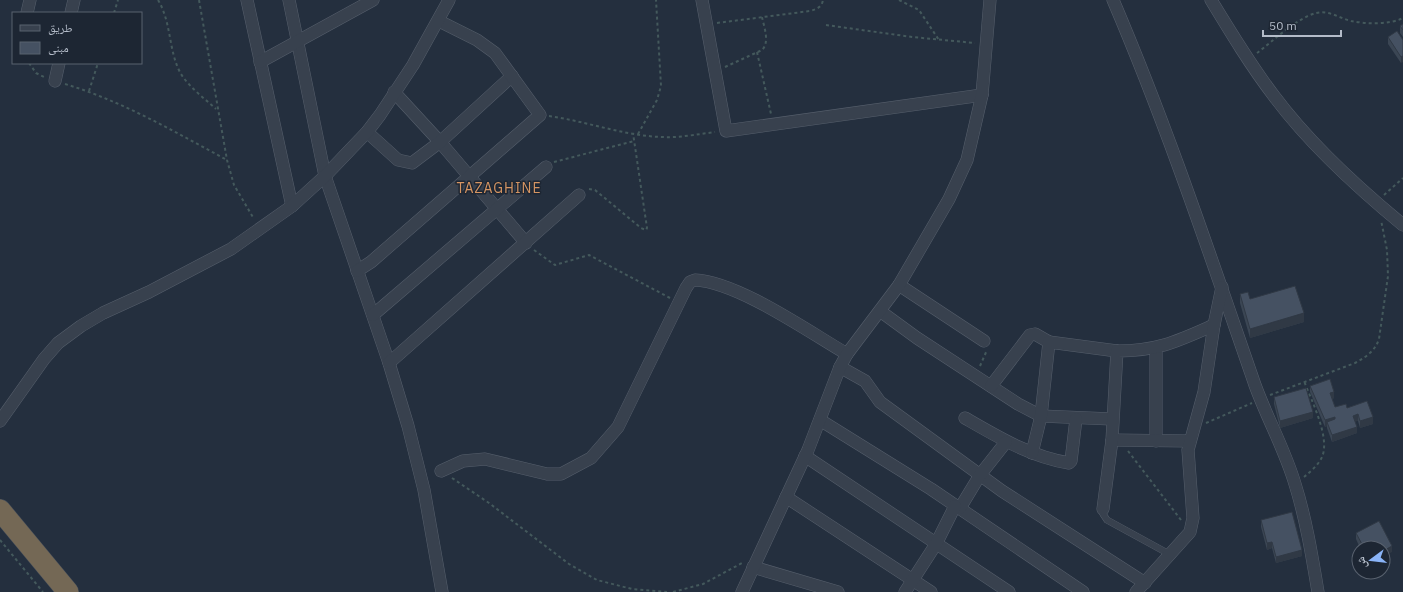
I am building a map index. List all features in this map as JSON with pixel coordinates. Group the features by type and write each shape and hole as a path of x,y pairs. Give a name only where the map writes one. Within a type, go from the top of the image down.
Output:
{"highway":[{"path":"0,510 68,592"},
{"path":"0,528 53,592"}],"street":[{"path":"27,12 30,0"},
{"path":"71,12 74,0"},
{"path":"247,0 292,206"},
{"path":"289,0 325,176 389,363 408,426 424,490 442,592"},
{"path":"260,62 373,0"},
{"path":"0,421 44,359 58,343 81,326 103,313 149,292 232,248 292,206 325,176 367,132 380,115 439,21 449,0"},
{"path":"702,0 726,131 982,95"},
{"path":"742,592 805,456 840,367 847,354 899,285 948,199 967,160 982,95 990,0"},
{"path":"1113,0 1144,73 1222,286 1261,399 1295,484 1310,541 1318,592"},
{"path":"1211,0 1248,60 1300,128 1353,182 1403,225"},
{"path":"357,271 370,262 540,115 495,52 478,40 439,21"},
{"path":"55,81 59,64"},
{"path":"367,132 398,160 406,163 412,163 440,142 512,76"},
{"path":"394,92 470,176 526,243"},
{"path":"373,315 498,210 546,167"},
{"path":"389,363 579,195"},
{"path":"441,471 464,462 486,459 548,474 561,474 591,458 618,427 678,302 690,282 702,280 736,292 775,312 847,354"},
{"path":"899,285 984,341"},
{"path":"1136,592 1171,555 1190,532 1193,518 1188,461 1190,441 1204,392 1214,325 1222,286"},
{"path":"880,311 974,376 1018,404 1041,416 1076,419 1112,419"},
{"path":"991,386 1030,335 1035,334 1049,342 1117,351 1140,351 1156,348 1214,325"},
{"path":"1032,453 1041,416 1049,342"},
{"path":"1156,348 1156,441"},
{"path":"1103,509 1116,440 1112,419 1117,351"},
{"path":"840,367 859,376 868,385 880,402 1002,491 1145,583"},
{"path":"965,418 1006,442 1032,453 1070,463 1076,419"},
{"path":"820,420 957,507 1083,592"},
{"path":"1116,440 1190,441"},
{"path":"905,592 936,544 957,507 1006,442"},
{"path":"805,456 1009,592"},
{"path":"786,497 931,592"},
{"path":"753,567 838,592"}],"lane":[{"path":"1103,509 1103,514 1108,520 1171,555"}],"path":[{"path":"114,12 118,0"},
{"path":"158,0 166,16 175,60 180,73 188,85 217,110"},
{"path":"199,0 226,160 234,185 260,229"},
{"path":"638,134 657,100 661,86 656,0"},
{"path":"706,24 815,10 822,5 823,0"},
{"path":"899,0 919,10 939,40"},
{"path":"1248,60 1304,18 1315,13 1325,12 1352,21 1375,22 1398,20 1403,18"},
{"path":"715,72 762,50 766,43 762,17"},
{"path":"826,25 986,45"},
{"path":"757,52 773,124"},
{"path":"30,64 39,76 89,91 191,141 226,160"},
{"path":"89,91 98,64"},
{"path":"540,115 638,134 674,137 726,131"},
{"path":"579,195 589,189 595,190 646,230 647,225 633,133"},
{"path":"546,167 563,158 634,141"},
{"path":"1194,428 1304,381 1355,363 1376,347 1379,339 1388,276 1387,250 1377,204 1385,194 1403,178"},
{"path":"526,243 555,265 584,256 597,258 678,302"},
{"path":"974,376 986,355 986,346 984,341"},
{"path":"1295,484 1322,458 1325,444 1321,426 1304,381"},
{"path":"1116,440 1190,532"},
{"path":"441,471 489,503 568,564 597,580 632,589 667,592"},
{"path":"0,540 43,592"},
{"path":"673,592 703,584 759,554"}],"building":[{"path":"1397,31 1403,40 1403,56 1401,57 1388,37"},
{"path":"1295,286 1304,313 1250,329 1240,294 1248,292 1250,299"},
{"path":"1330,379 1334,392 1330,393 1335,407 1346,404 1347,408 1367,401 1373,417 1360,421 1358,414 1353,416 1357,427 1332,435 1327,422 1335,419 1335,417 1325,420 1310,386"},
{"path":"1306,388 1313,412 1280,421 1274,397"},
{"path":"1292,512 1302,550 1276,557 1272,542 1267,543 1261,520"},
{"path":"1379,521 1389,540 1360,540 1356,533"}],"district":[{"name":"TAZAGHINE","path":"499,188"}]}
